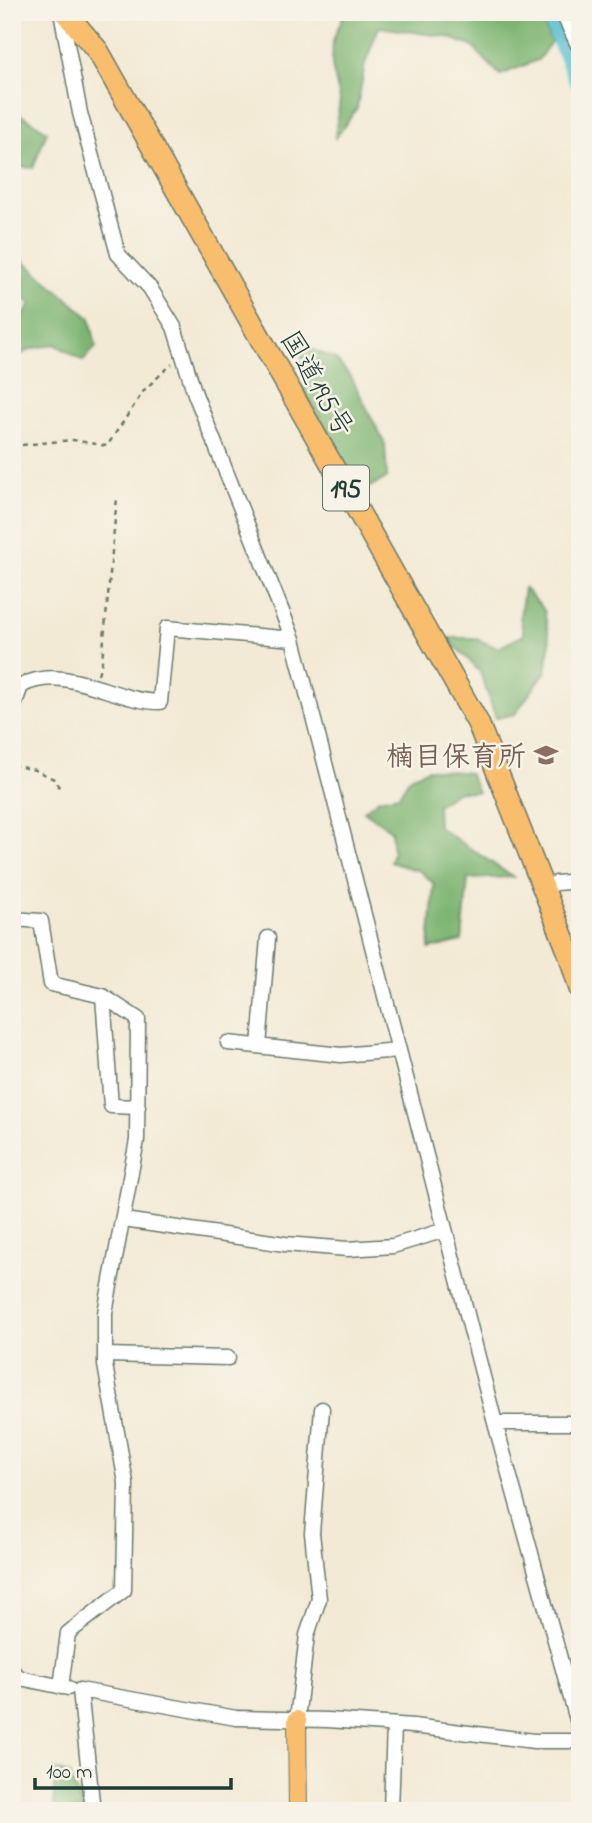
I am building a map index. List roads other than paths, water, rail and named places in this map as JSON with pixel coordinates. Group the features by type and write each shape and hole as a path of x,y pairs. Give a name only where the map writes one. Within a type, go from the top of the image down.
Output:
{"highway":[{"name":"国道195号","path":"63,12 98,51 478,723 544,888 580,989"}],"main road":[{"path":"297,1720 298,1811"}],"street":[{"path":"63,12 80,114 118,254 150,288 174,327 195,394 293,639 444,1230 580,1731"},
{"path":"562,12 580,49"},
{"path":"12,711 15,693 21,685 45,676 141,702 160,702 167,628 293,639"},
{"path":"544,888 556,883 580,881"},
{"path":"12,919 41,921 51,984 103,996 138,1019 137,1140 105,1313 105,1355 127,1483 124,1590 68,1633 61,1687"},
{"path":"260,1046 268,939"},
{"path":"103,996 110,1105 138,1107"},
{"path":"228,1043 341,1055 398,1050"},
{"path":"124,1220 285,1244 348,1249 393,1246 444,1230"},
{"path":"105,1355 228,1358"},
{"path":"297,1720 307,1634 319,1599 312,1533 322,1409"},
{"path":"495,1423 580,1423"},
{"path":"12,1671 20,1678 61,1687 236,1718 394,1725 534,1741 580,1741"},
{"path":"80,1690 93,1811"},
{"path":"391,1811 394,1725"}],"waterway":[{"path":"551,12 580,79"}],"place":[{"name":"楠目保育所","path":"546,755"}]}
